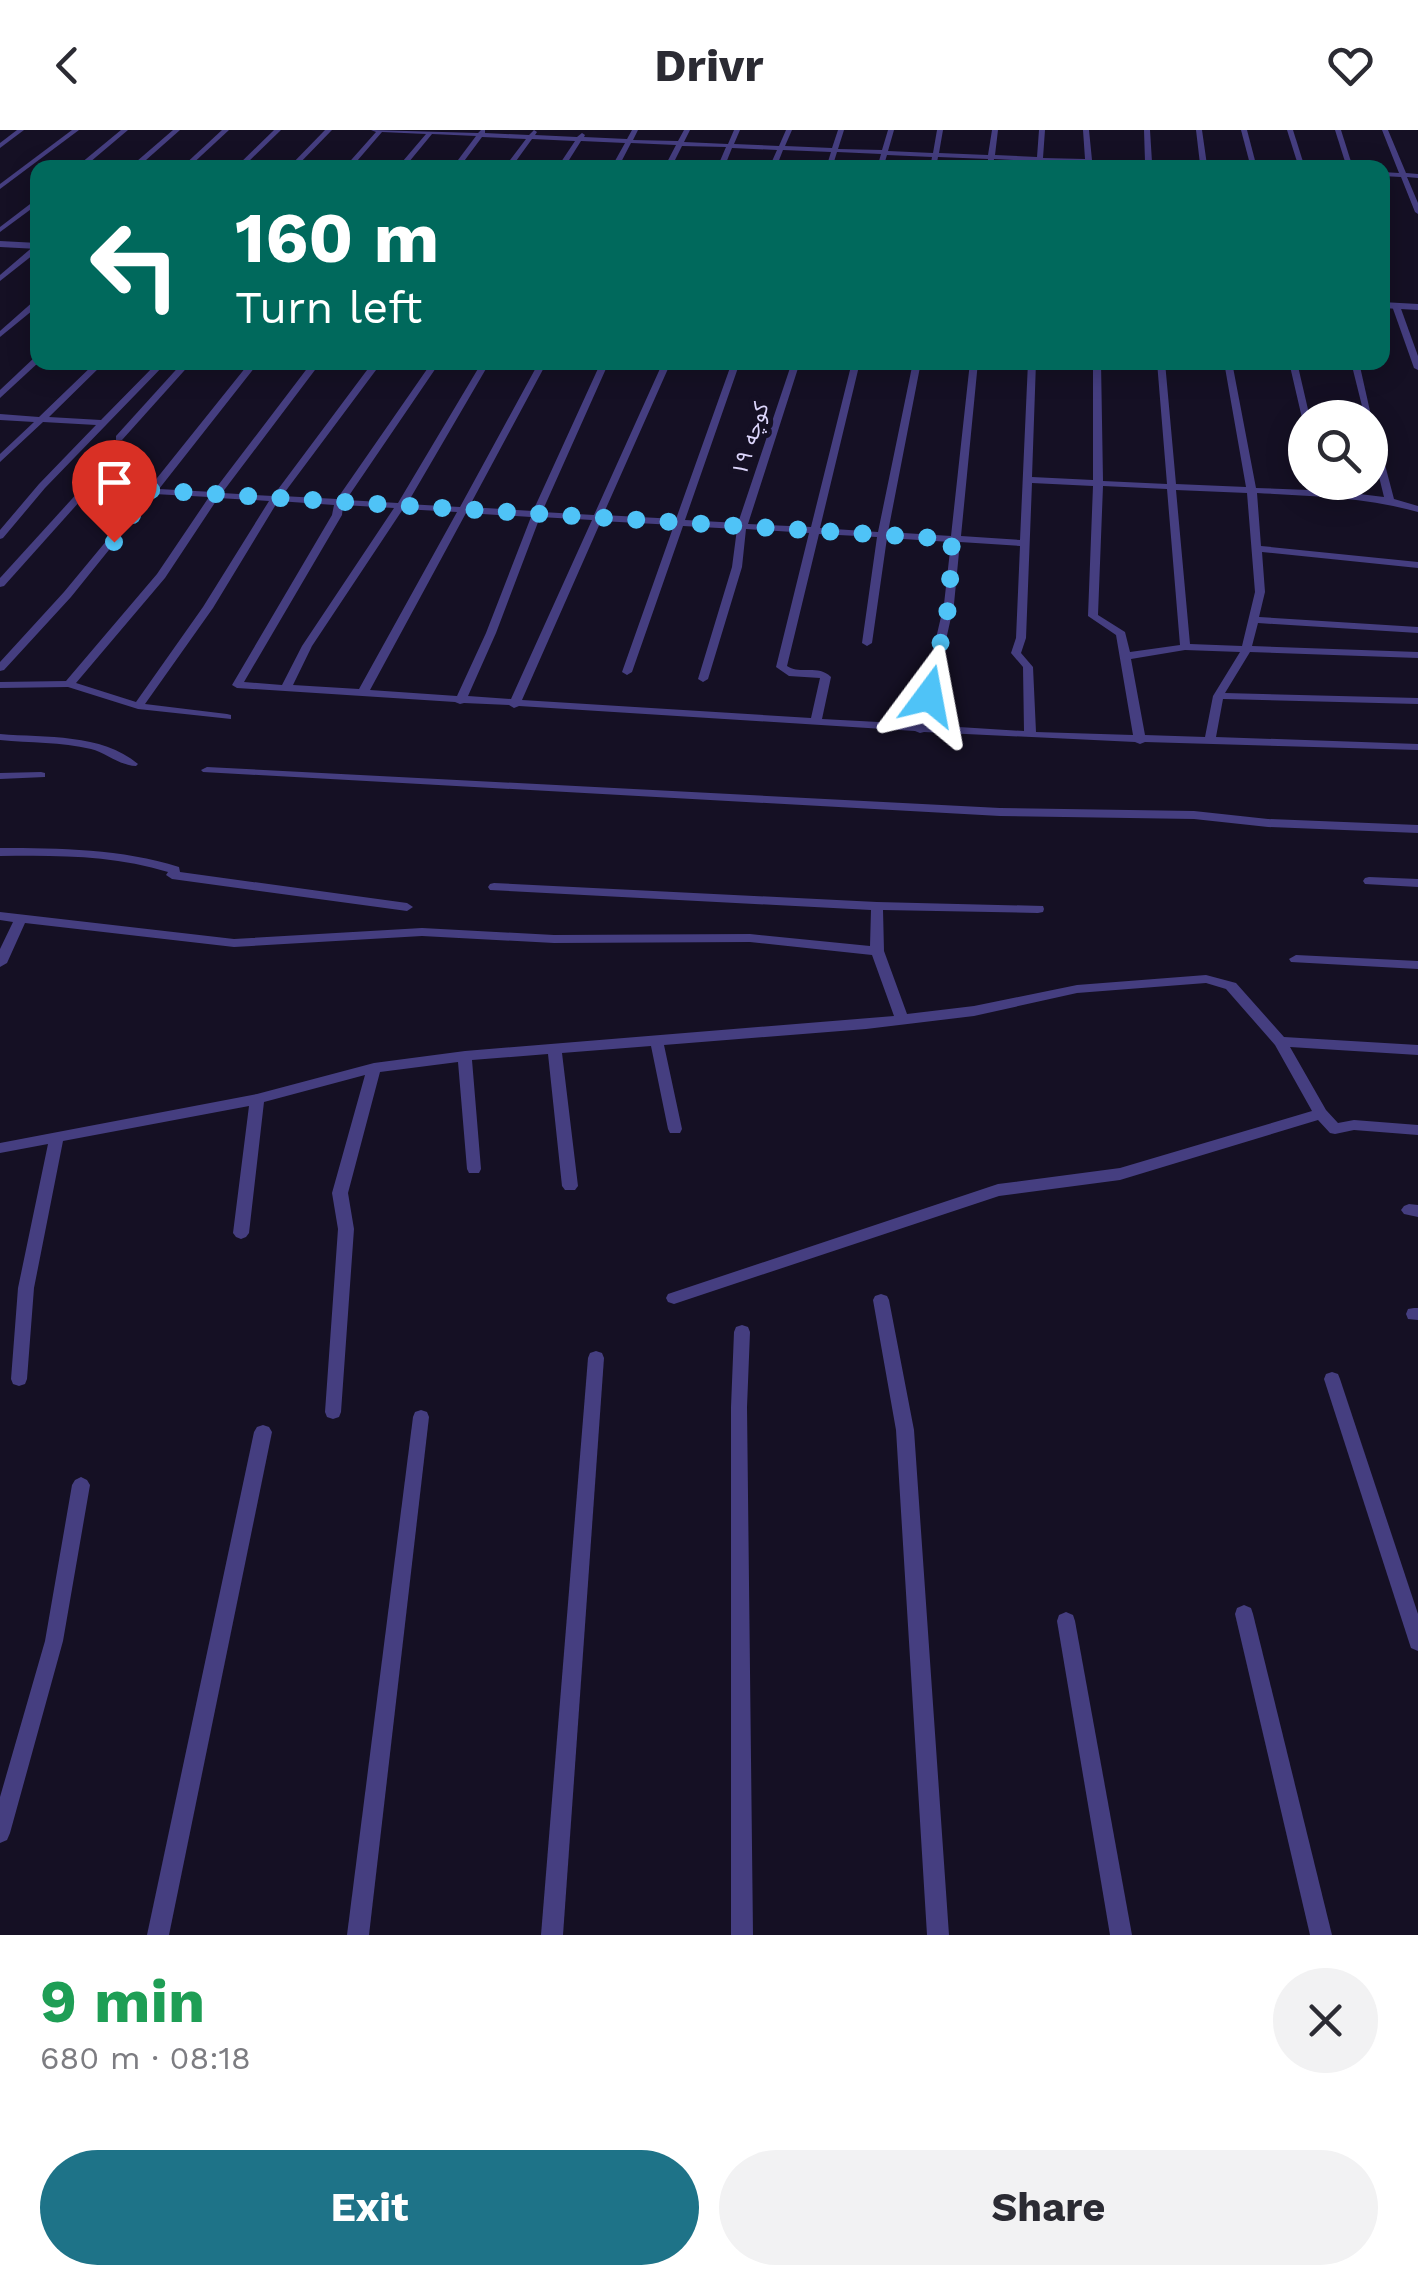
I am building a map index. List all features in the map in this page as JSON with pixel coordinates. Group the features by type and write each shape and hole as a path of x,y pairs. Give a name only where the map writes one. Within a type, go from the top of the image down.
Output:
{"street":[{"path":"0,146 21,130"},
{"path":"36,160 76,130"},
{"path":"88,160 125,130"},
{"path":"141,160 177,130"},
{"path":"193,160 226,130"},
{"path":"246,160 278,130"},
{"path":"298,160 330,130"},
{"path":"354,160 378,130 532,134 1016,160"},
{"path":"565,160 585,130"},
{"path":"618,160 635,130"},
{"path":"671,160 687,130"},
{"path":"723,160 737,130"},
{"path":"775,160 789,130"},
{"path":"832,160 841,130"},
{"path":"882,160 890,130"},
{"path":"934,160 940,130"},
{"path":"991,160 995,130"},
{"path":"1039,160 1042,130"},
{"path":"1086,130 1088,160"},
{"path":"1147,130 1149,160"},
{"path":"1199,130 1203,160"},
{"path":"1244,130 1252,160"},
{"path":"1290,130 1299,160"},
{"path":"1338,130 1347,160"},
{"path":"1385,130 1418,212"},
{"path":"407,160 431,131"},
{"path":"461,160 482,132"},
{"path":"513,160 532,134"},
{"path":"0,187 30,164"},
{"path":"1390,174 1418,176"},
{"path":"0,237 30,208"},
{"path":"0,237 30,243"},
{"path":"0,279 30,251"},
{"path":"0,336 30,309"},
{"path":"1390,310 1418,311"},
{"path":"1397,310 1418,368"},
{"path":"0,395 30,367"},
{"path":"0,459 92,370"},
{"path":"0,536 156,370"},
{"path":"119,438 181,370"},
{"path":"0,668 102,556 149,490 248,370"},
{"path":"69,684 161,576 216,495 312,370"},
{"path":"138,706 182,647 274,500 372,370"},
{"path":"431,370 339,504 336,516 237,685 1030,736 1418,748"},
{"path":"286,688 308,646 400,507 481,370"},
{"path":"363,693 540,370"},
{"path":"460,701 601,370"},
{"path":"514,705 663,370"},
{"path":"627,672 733,370"},
{"name":"کوچه ۱۹","path":"703,679 737,567 742,527 793,370"},
{"path":"816,722 826,677 789,674 781,667 854,370"},
{"path":"867,643 915,370"},
{"path":"920,730 949,604 952,539 973,370"},
{"path":"1030,736 1028,667 1016,653 1021,638 1032,370"},
{"path":"1097,370 1093,616 1121,634 1140,741"},
{"path":"1161,370 1185,647"},
{"path":"1210,741 1218,696 1246,652 1260,592 1252,492 1229,370"},
{"path":"1295,370 1302,400"},
{"path":"1356,370 1364,400"},
{"path":"0,417 105,424"},
{"path":"1028,480 1288,493"},
{"path":"149,490 1023,543"},
{"path":"0,584 84,491"},
{"path":"1388,493 1390,501"},
{"path":"1379,500 1416,506"},
{"path":"1258,549 1418,566"},
{"path":"1255,620 1418,630"},
{"path":"1127,656 1185,647 1246,652 1418,654"},
{"path":"0,685 69,684 138,706 227,717"},
{"path":"1218,696 1418,701"},
{"path":"0,737 82,742 114,751 132,764"},
{"path":"207,770 951,810 1194,816 1268,824 1418,829"},
{"path":"0,776 41,775"},
{"path":"0,852 31,851 151,864 175,870 172,874 407,907"},
{"path":"1369,881 1418,883"},
{"path":"494,888 877,906 1038,909"},
{"path":"877,906 877,951 902,1020"},
{"path":"0,916 234,943 422,932 554,940 750,938 877,951"},
{"path":"0,963 20,921"},
{"path":"1296,959 1418,965"},
{"path":"0,1148 257,1099 374,1068 465,1056 902,1020 974,1011 1076,988 1206,978 1231,986 1280,1042 1321,1114 1336,1129 1354,1125 1418,1130"},
{"path":"656,1039 675,1129"},
{"path":"1280,1042 1418,1050"},
{"path":"554,1048 570,1186"},
{"path":"465,1056 474,1169"},
{"path":"332,1412 346,1222 340,1193 374,1068"},
{"path":"240,1233 257,1099"},
{"path":"674,1298 998,1190 1120,1174 1321,1114"},
{"path":"19,1379 26,1288 57,1138"},
{"path":"882,1300 905,1430 938,1935"},
{"path":"742,1332 742,1935"},
{"path":"552,1935 596,1358"},
{"path":"1332,1379 1418,1642"},
{"path":"358,1935 421,1417"},
{"path":"158,1935 263,1432"},
{"path":"0,1833 54,1641 81,1485"},
{"path":"1244,1614 1321,1935"},
{"path":"1066,1620 1121,1935"}],"route":[{"path":"114,542 149,490 952,539 949,604 929,696"}]}
